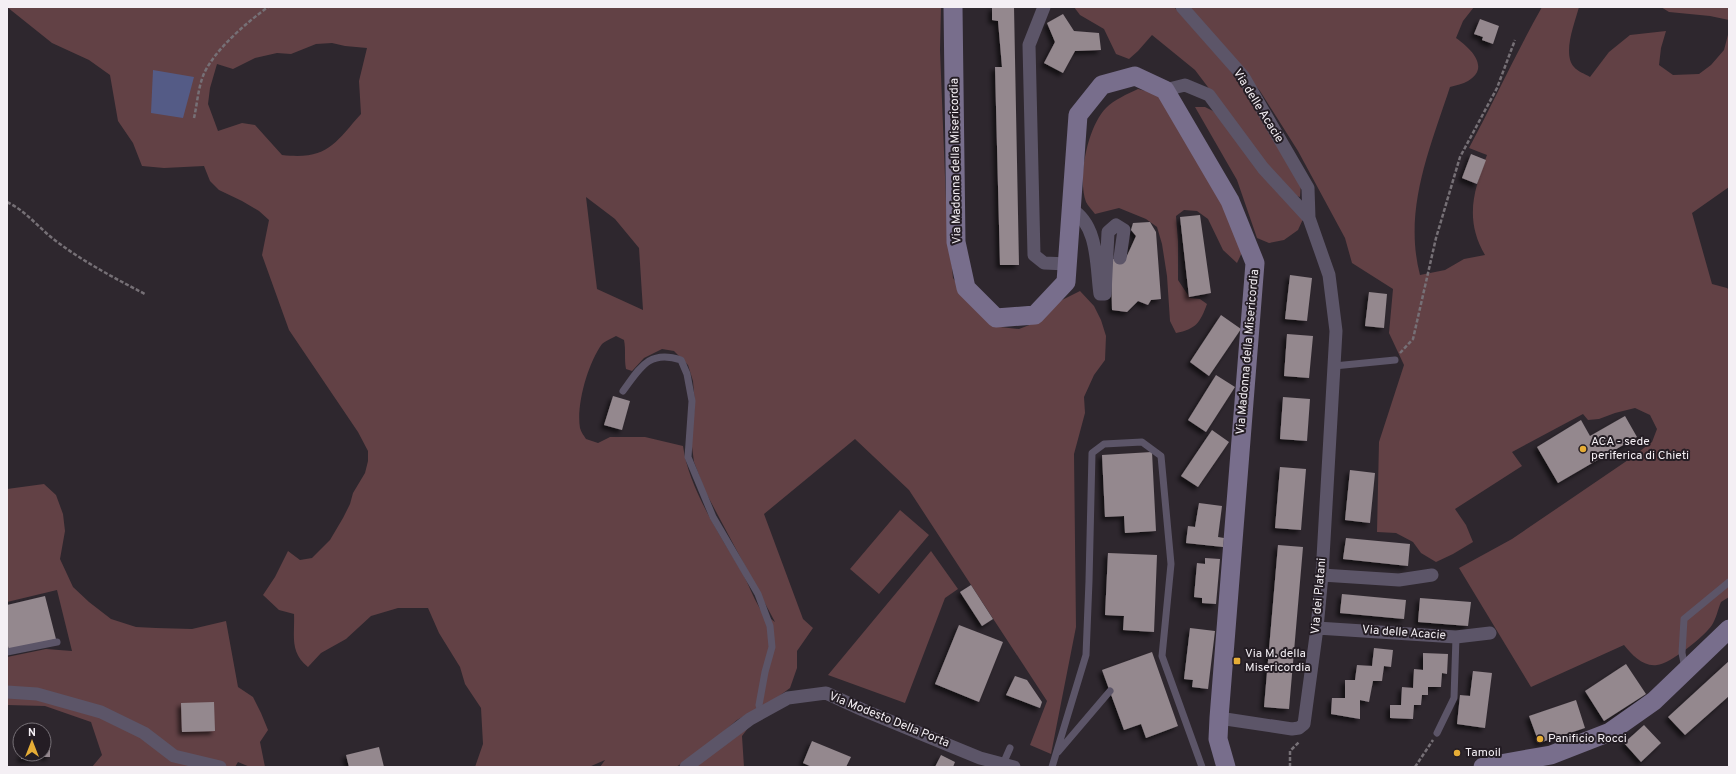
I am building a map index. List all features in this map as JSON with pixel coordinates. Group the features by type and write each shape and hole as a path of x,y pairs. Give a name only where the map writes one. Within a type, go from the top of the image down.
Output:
{"main road":[{"name":"Via Madonna della Misericordia","path":"953,7 956,242 966,288 996,318 1035,315 1066,282 1078,115 1102,85 1135,76 1165,90 1230,201 1255,263 1219,718 1218,739 1226,766"},
{"path":"1484,767 1551,755 1610,732 1654,701 1729,629"}],"street":[{"path":"1044,7 1029,46 1034,255 1044,263 1068,264"},
{"name":"Via delle Acacie","path":"1182,7 1242,76 1308,188 1309,218 1329,275 1336,331 1329,453"},
{"name":"Via delle Acacie","path":"1165,90 1185,85 1209,94 1262,168 1309,218"},
{"path":"1071,209 1079,214 1092,235 1100,294 1105,294 1108,232 1116,225 1124,230 1120,258"},
{"name":"Via dei Platani","path":"1219,718 1292,729 1299,728 1304,724 1317,628 1322,576 1329,453"},
{"path":"1322,576 1399,580 1432,575"},
{"name":"Via delle Acacie","path":"1317,628 1456,637 1490,633"},
{"path":"7,692 37,694 102,712 144,734 174,756 220,767"},
{"name":"Via Modesto Della Porta","path":"686,767 750,719 788,698 826,693 972,755 1008,766"}],"lane":[{"path":"623,391 644,363 667,355 681,360 687,374 692,400 688,457 713,517 758,594 770,626 772,647 765,672 759,705 761,713"},
{"path":"1334,366 1395,360"},
{"path":"1052,767 1086,655 1089,581 1090,478 1092,453 1104,444 1142,442 1160,456 1171,564 1162,656 1202,767"},
{"path":"1685,671 1682,653 1684,619 1729,582"},
{"path":"1437,733 1454,698 1456,637"},
{"path":"7,652 58,642"},
{"path":"1056,753 1110,691"},
{"path":"1008,766 1010,748"}],"path":[{"path":"194,118 202,77 210,61 250,20 268,7"},
{"path":"1395,360 1413,339 1436,238 1460,157 1497,88 1515,40"},
{"path":"7,202 17,207 59,244 109,275 145,294"},
{"path":"1415,767 1437,733"},
{"path":"1290,751 1290,767"}],"shaded area":[{"path":"7,7 941,7 940,50 946,202 953,278 971,304 1000,327 1019,329 1037,322 1060,301 1080,291 1094,306 1101,320 1106,336 1105,360 1094,375 1084,397 1085,413 1074,454 1076,627 1051,754 1030,745 1047,701 909,490 855,439 764,514 803,619 813,628 797,651 797,668 790,688 775,699 737,720 701,751 676,767 600,767 605,760 589,767 475,767 483,744 481,708 465,684 460,667 439,633 428,608 398,608 371,616 346,639 321,653 308,667 302,661 295,649 294,614 279,610 263,595 275,577 288,551 300,560 312,558 330,540 350,504 353,493 365,473 368,461 368,451 358,432 289,330 262,255 269,220 259,211 219,190 210,181 204,166 164,168 142,166 133,143 118,121 110,75 89,60 52,43","holes":["332,43 367,48 359,81 361,114 344,134 329,148 310,155 282,155 255,125 242,123 218,131 208,104 210,88 217,64 233,69 255,58 277,53 291,54 316,44","586,197 615,219 639,248 643,310 597,289","616,336 624,340 626,369 632,371 644,358 662,349 674,351 688,365 693,381 695,404 691,439 694,462 705,491 775,622 760,609 743,574 707,512 686,463 683,446 645,437 610,437 598,443 586,439 580,428 579,419 584,384 597,352 606,341"]},
{"path":"1074,7 1174,7 1227,66 1245,92 1301,183 1300,197 1293,195 1285,189 1195,70 1152,35 1129,59 1116,54 1104,29 1080,15"},
{"path":"1187,7 1474,7 1463,21 1456,38 1472,52 1478,64 1478,70 1475,76 1468,81 1450,87 1434,133 1421,180 1415,227 1416,251 1420,275 1445,270 1464,259 1485,255 1475,229 1473,205 1478,180 1487,155 1469,148 1542,7 1579,7 1570,38 1569,54 1574,67 1590,77 1609,52 1630,35 1666,31 1661,48 1659,65 1673,75 1699,74 1711,65 1724,50 1729,31 1729,187 1692,213 1712,284 1727,288 1729,290 1729,597 1721,602 1715,620 1708,630 1687,649 1670,660 1657,665 1652,665 1638,660 1624,645 1531,687 1459,568 1512,539 1652,442 1657,429 1650,415 1635,408 1599,419 1588,420 1583,414 1512,452 1522,466 1455,509 1466,525 1473,542 1453,554 1436,562 1421,553 1413,542 1396,533 1377,532 1379,442 1404,365 1389,333 1393,289 1352,263 1345,238 1298,151 1260,91"},
{"path":"1661,7 1729,7 1729,20 1710,16 1669,12"},
{"path":"1138,89 1161,95 1245,246 1237,263 1223,250 1208,219 1197,211 1184,210 1176,216 1178,241 1178,280 1190,298 1200,299 1207,304 1202,316 1193,327 1176,333 1170,321 1167,276 1162,244 1157,227 1146,219 1119,208 1095,214 1086,202 1084,192 1083,180 1086,153 1089,139 1094,127 1106,108 1113,102"},
{"path":"1195,107 1205,107 1213,111 1239,139 1303,219 1298,230 1284,240 1269,243 1257,238 1237,180"},
{"path":"44,484 56,495 63,514 65,531 60,559 73,587 111,619 136,627 192,629 226,621 238,687 253,697 268,730 260,742 265,767 250,767 238,762 235,767 92,767 102,755 91,722 45,706 7,705 7,657 46,649 72,651 57,590 7,602 7,489"},
{"path":"900,510 929,535 879,594 850,569"},
{"path":"931,551 958,589 945,598 905,703 828,675"},
{"path":"748,728 742,736 744,767 694,767"}],"water":[{"path":"153,70 194,77 183,118 151,113"}],"building":[{"path":"992,7 1014,7 1019,265 1000,265 995,67 1002,67 998,21 992,20"},
{"path":"1063,14 1074,31 1099,33 1101,50 1075,51 1063,73 1044,63 1055,42 1047,23"},
{"path":"1480,19 1499,26 1493,44 1482,40 1483,37 1474,34"},
{"path":"1471,154 1486,160 1477,184 1462,178"},
{"path":"1200,215 1211,293 1189,297 1180,217"},
{"path":"1150,222 1156,232 1161,299 1151,300 1148,305 1138,301 1127,312 1112,310 1111,259 1126,258 1136,236 1131,230 1133,223"},
{"path":"1290,275 1312,278 1307,321 1285,319"},
{"path":"1369,292 1387,294 1384,328 1365,326"},
{"path":"1221,315 1241,329 1209,376 1190,362"},
{"path":"1287,334 1313,336 1309,378 1284,376"},
{"path":"1216,375 1235,387 1206,432 1188,420"},
{"path":"613,396 630,401 622,430 604,425"},
{"path":"1283,397 1310,399 1307,441 1280,439"},
{"path":"1625,416 1637,437 1558,483 1537,447 1581,420 1590,436"},
{"path":"1212,430 1229,442 1198,487 1181,476"},
{"path":"1152,452 1156,531 1125,533 1124,516 1105,517 1102,455"},
{"path":"1280,467 1306,469 1301,530 1275,528"},
{"path":"1350,470 1375,473 1370,523 1345,520"},
{"path":"1199,503 1222,506 1218,537 1224,538 1223,547 1186,543 1188,526 1195,527"},
{"path":"1346,538 1410,544 1408,566 1343,559"},
{"path":"1278,545 1303,547 1289,709 1264,707"},
{"path":"1108,553 1157,555 1154,632 1123,630 1124,616 1105,615"},
{"path":"1205,558 1220,559 1216,604 1202,603 1202,598 1194,597 1197,563 1205,564"},
{"path":"971,585 993,619 982,626 960,592"},
{"path":"1342,594 1406,600 1404,619 1340,613"},
{"path":"45,596 56,639 9,650 7,642 7,605"},
{"path":"1420,598 1471,602 1468,626 1418,622"},
{"path":"959,625 1003,642 979,702 935,684"},
{"path":"1190,628 1215,631 1208,689 1192,687 1193,680 1184,679"},
{"path":"1374,648 1393,650 1391,667 1384,666 1382,681 1373,681 1369,702 1360,700 1360,719 1331,714 1332,698 1345,698 1345,680 1355,680 1357,665 1372,666"},
{"path":"1152,652 1178,726 1146,738 1141,724 1124,730 1102,670"},
{"path":"1423,653 1448,654 1447,674 1442,673 1441,687 1428,687 1428,695 1422,695 1421,705 1414,705 1413,719 1390,718 1390,705 1401,705 1402,687 1413,688 1414,669 1423,670"},
{"path":"1729,661 1729,696 1685,735 1668,717"},
{"path":"1626,664 1646,694 1604,721 1585,691"},
{"path":"1473,671 1492,673 1485,728 1457,724 1460,695 1470,696"},
{"path":"1015,676 1027,680 1042,702 1040,708 1006,695"},
{"path":"1576,700 1585,728 1539,743 1529,716"},
{"path":"214,702 215,731 182,732 181,703"},
{"path":"1644,725 1661,743 1641,762 1624,743"},
{"path":"812,741 851,757 846,767 812,767 803,763"},
{"path":"379,747 384,767 349,767 346,755"},
{"path":"941,755 955,762 953,767 935,767"}],"place":[{"name":"ACA - sede periferica di Chieti","path":"1583,449"},
{"name":"Via M. della Misericordia","path":"1237,661"},
{"name":"Panificio Rocci","path":"1540,739"},
{"name":"Tamoil","path":"1457,753"}]}
